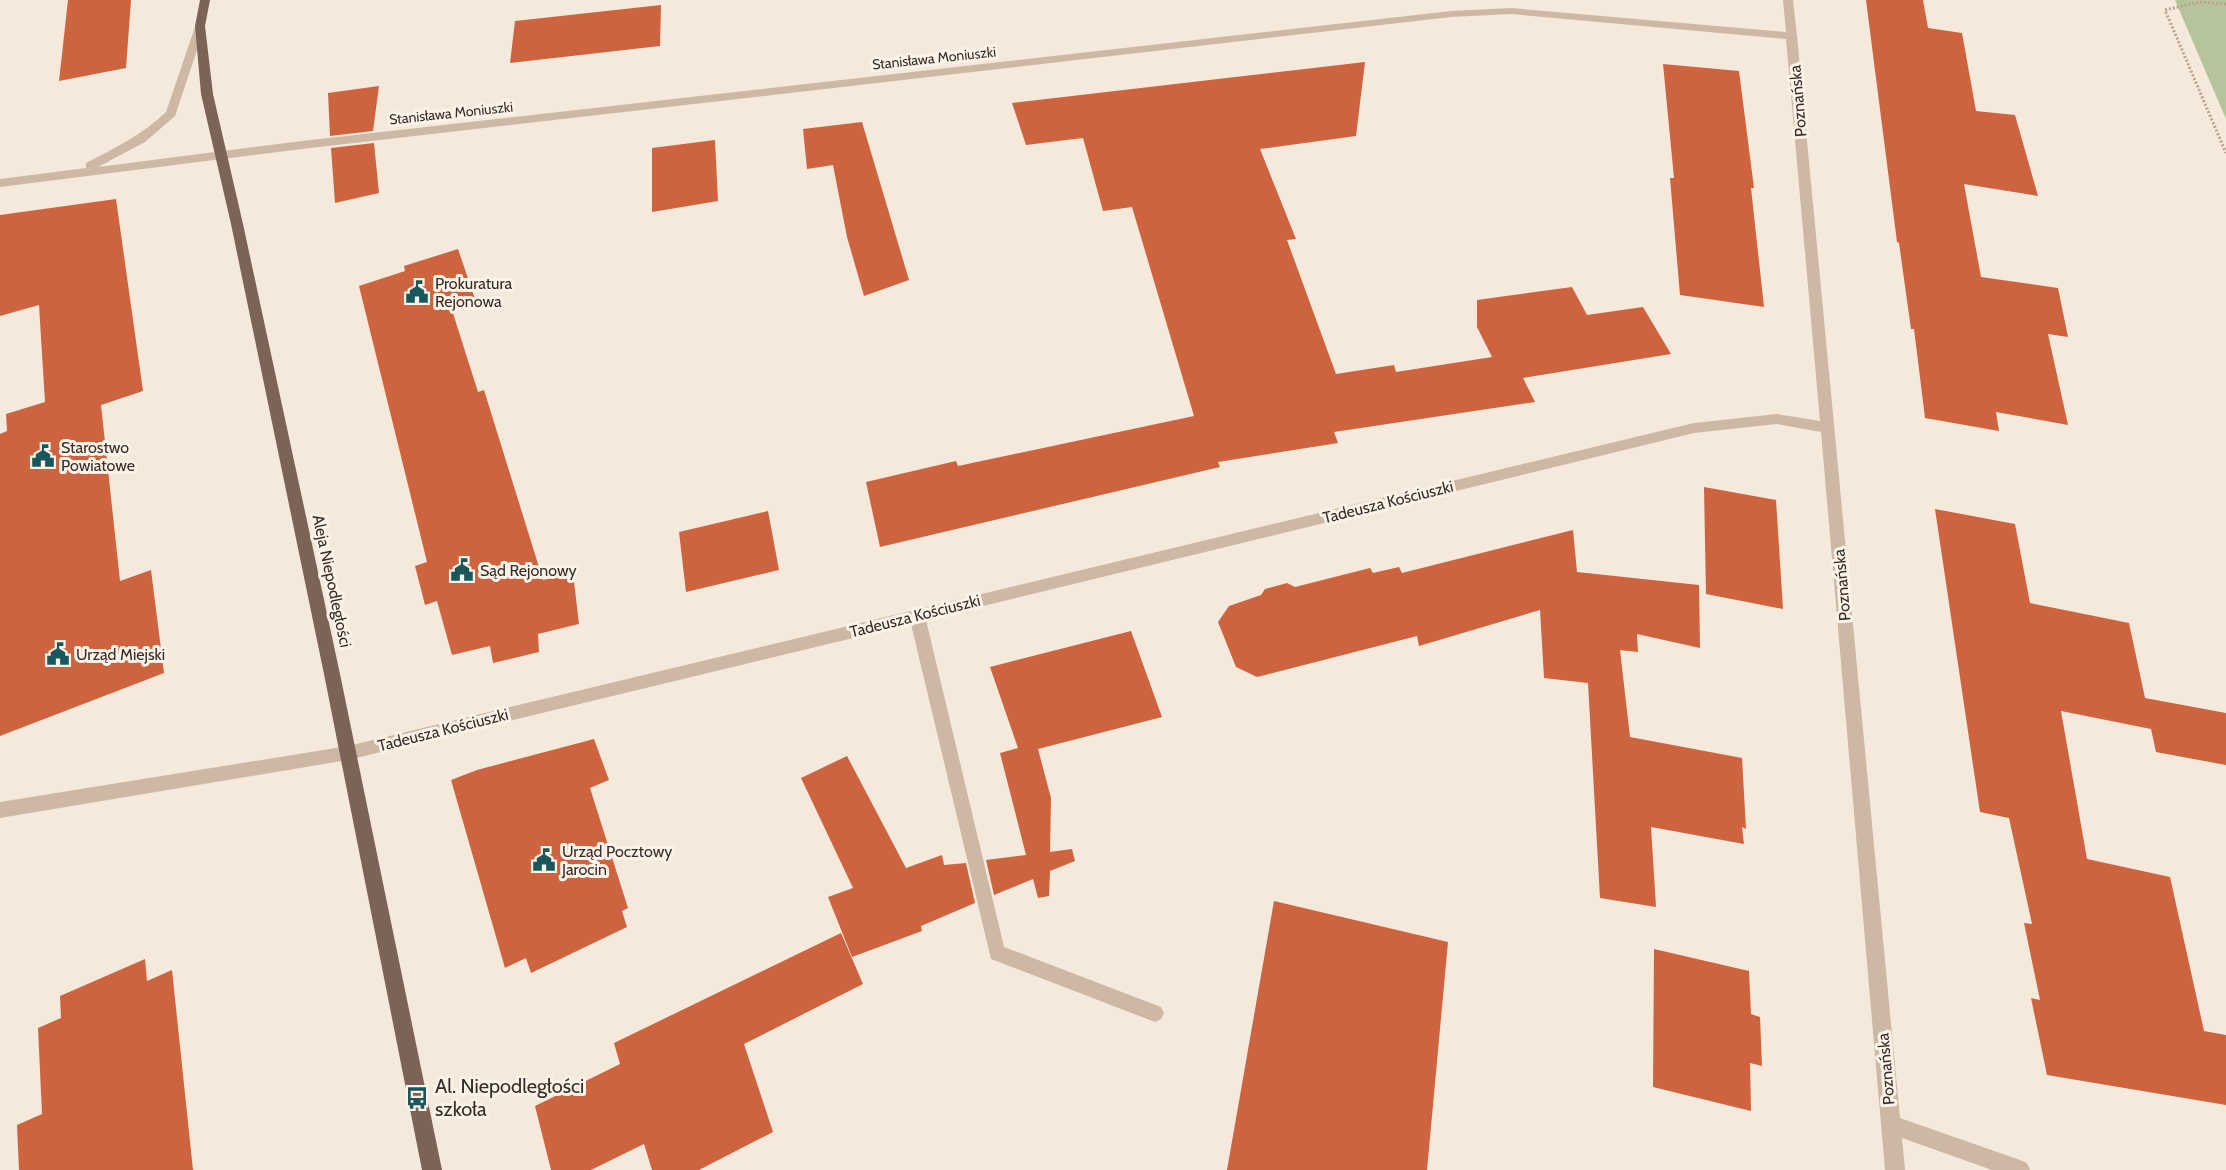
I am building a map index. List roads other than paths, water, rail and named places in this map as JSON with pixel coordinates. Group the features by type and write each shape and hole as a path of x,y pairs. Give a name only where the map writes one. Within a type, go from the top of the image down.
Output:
{"main road":[{"name":"Aleja Niepodległości","path":"205,0 200,27 207,94 237,224 348,753 432,1170"}],"street":[{"name":"Poznańska","path":"1788,0 1895,1170"},
{"name":"Stanisława Moniuszki","path":"0,183 80,171 1451,14 1511,11 1792,36"},
{"name":"Stanisława Moniuszki","path":"80,171 141,139 171,113 200,27"},
{"name":"Tadeusza Kościuszki","path":"0,810 348,753 1694,428 1777,419 1828,428"},
{"path":"917,616 997,954 1155,1013"},
{"path":"1890,1124 2020,1170"}],"place":[{"name":"Prokuratura Rejonowa","path":"417,292"},
{"name":"Starostwo Powiatowe","path":"43,456"},
{"name":"Sąd Rejonowy","path":"462,570"},
{"name":"Urząd Miejski","path":"58,654"},
{"name":"Urząd Pocztowy Jarocin","path":"544,860"},
{"name":"Al. Niepodległości szkoła","path":"417,1098"}]}
